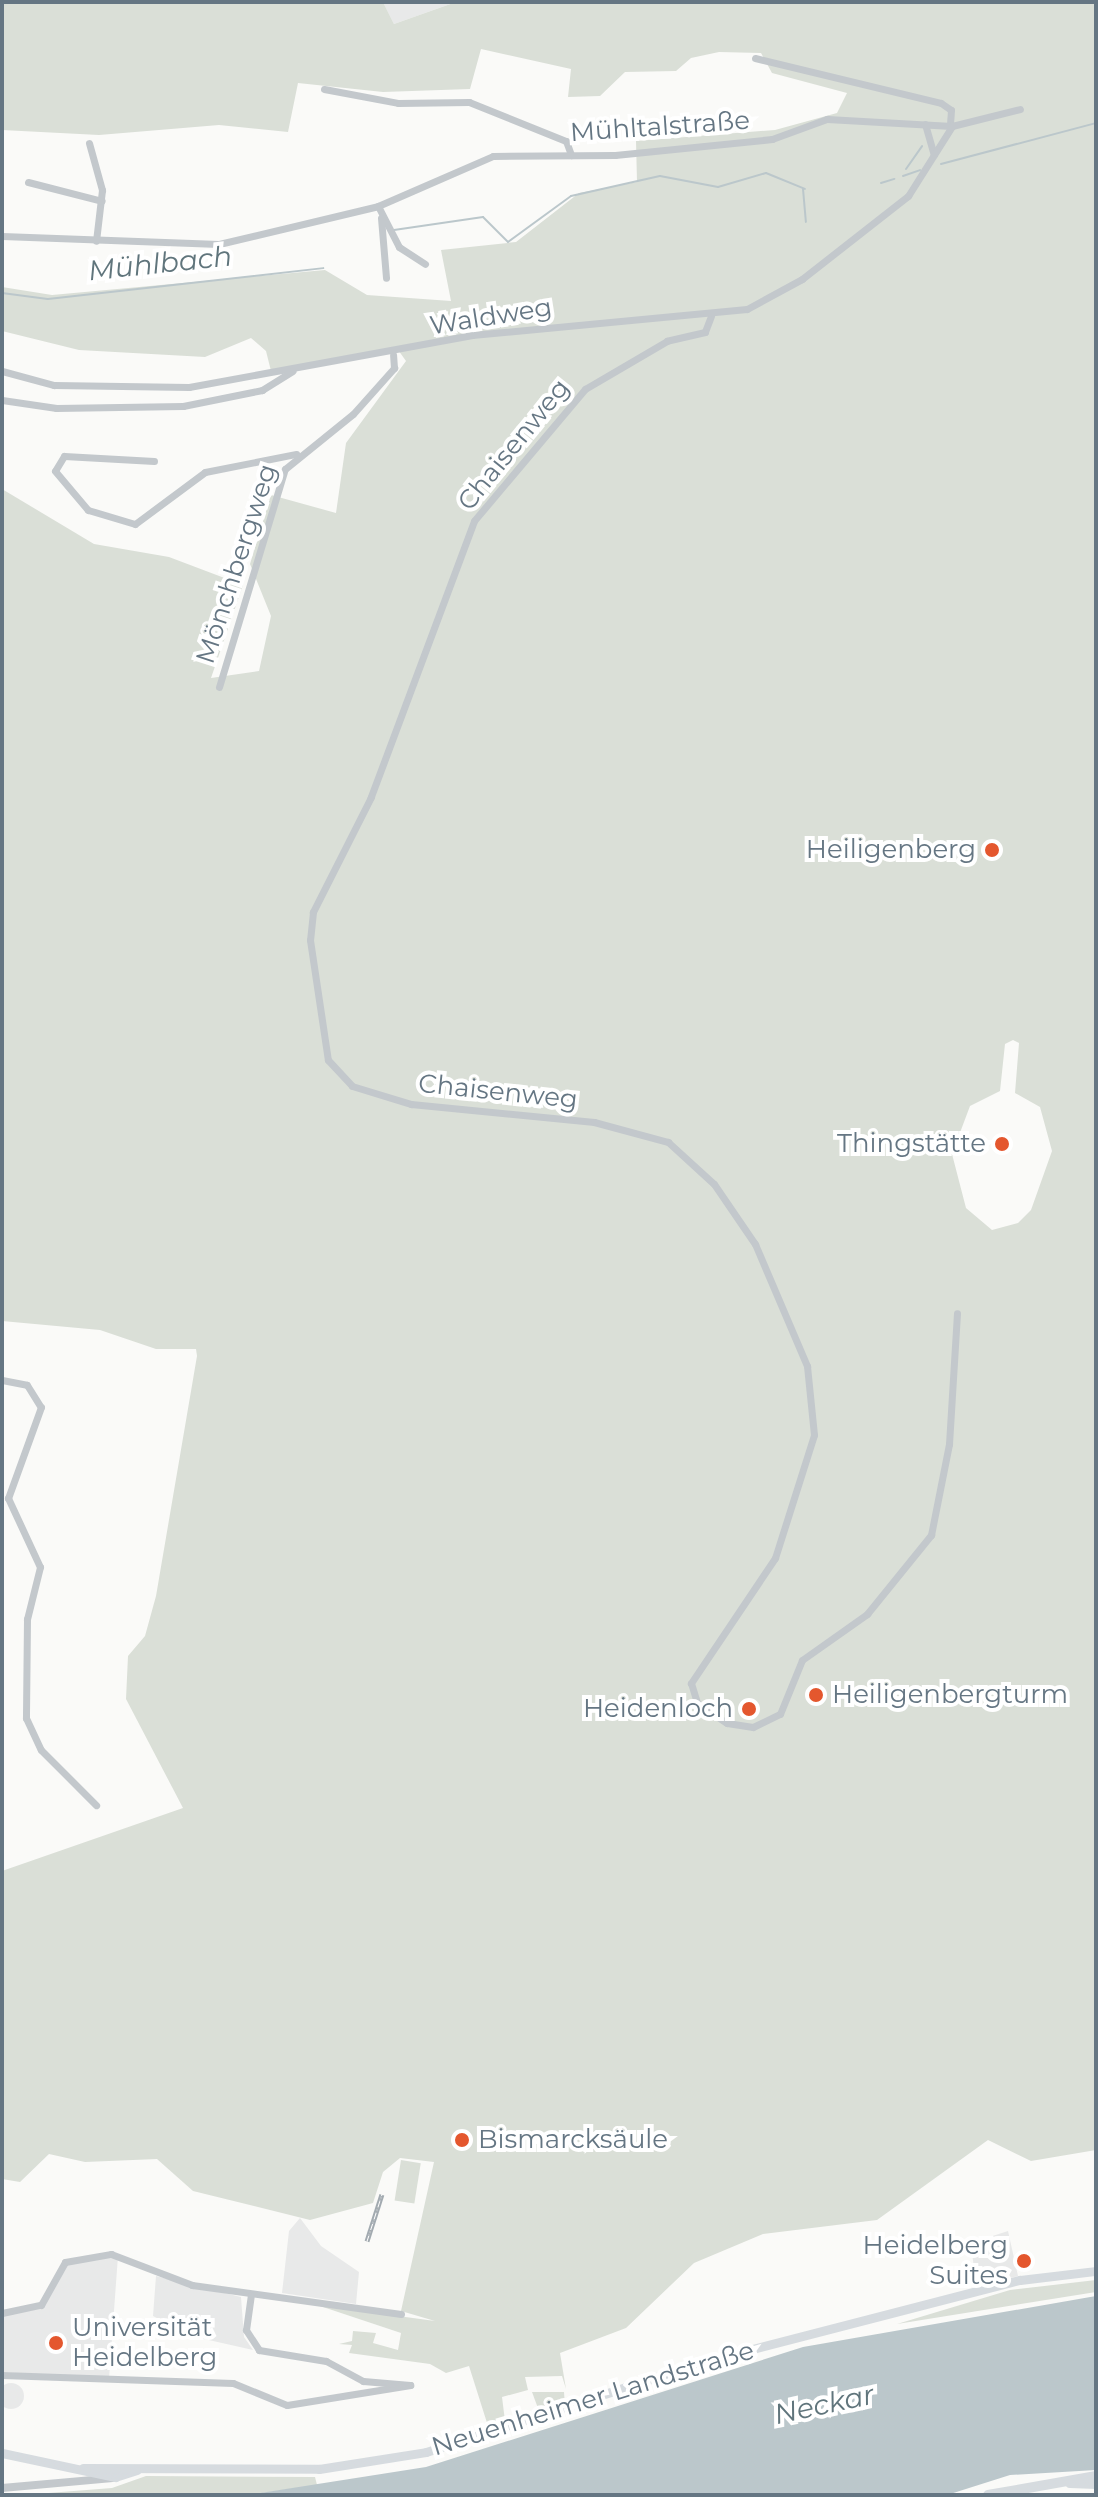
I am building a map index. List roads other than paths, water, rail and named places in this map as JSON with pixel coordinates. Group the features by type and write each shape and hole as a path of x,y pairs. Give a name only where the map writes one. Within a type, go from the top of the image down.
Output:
{"main road":[{"name":"Neuenheimer Landstraße","path":"83,2468 319,2469 426,2452 706,2361 1020,2280 1096,2271"},
{"name":"Neuenheimer Landstraße","path":"2,2453 115,2477"},
{"path":"115,2477 140,2470"},
{"path":"988,2495 1096,2476"},
{"path":"1052,2482 1096,2484"}],"street":[{"path":"755,58 941,103 951,110 951,126 1020,109"},
{"path":"324,89 393,103 469,102 566,141 571,155"},
{"name":"Mühltalstraße","path":"2,236 219,244 378,206 472,161 772,139 823,119 951,126"},
{"path":"925,124 933,158"},
{"name":"Waldweg","path":"2,371 54,385 189,387 393,355 472,335 711,316 763,303 812,272 908,196 951,126"},
{"path":"89,143 102,201 96,241"},
{"path":"28,182 102,201"},
{"path":"378,206 386,278"},
{"path":"381,218 402,250 425,264"},
{"name":"Chaisenweg","path":"711,316 705,332 667,341 585,389 474,521 371,797 315,906 310,940 326,1050 344,1081 423,1106 565,1118 647,1134 684,1153 745,1226 807,1366 814,1442 775,1558 700,1665 691,1691 715,1717 746,1727 776,1718 794,1690 802,1660 860,1621 931,1535 949,1444 957,1313"},
{"name":"Mönchbergweg","path":"219,687 280,481 296,454 342,425 392,371 393,355"},
{"path":"2,400 62,408 183,406 262,390 292,371"},
{"path":"154,461 64,456 55,471 88,510 135,524 205,472 296,454"},
{"path":"2,1380 27,1385 41,1407 8,1498 40,1567 27,1619 26,1718 41,1750 96,1805"},
{"path":"2,2313 41,2305 61,2265 100,2255 251,2295 401,2314"},
{"path":"2,2375 244,2384 287,2405 410,2385 393,2380 363,2381 326,2361 259,2350 246,2330 251,2295"},
{"path":"2,2488 115,2477"}],"water":[{"name":"Neckar","path":"1096,2296 1096,2470 1010,2475 947,2495 248,2495 426,2467 803,2347"}],"waterway":[{"name":"Mühlbach","path":"941,164 1096,123"},
{"path":"906,169 922,146"},
{"name":"Mühlbach","path":"903,176 920,170"},
{"name":"Mühlbach","path":"394,230 483,217 508,242 571,196 660,176 718,187 766,173 805,189"},
{"name":"Mühlbach","path":"881,183 894,179"},
{"path":"803,189 806,222"},
{"name":"Mühlbach","path":"2,293 48,299 323,268"}],"railway":[{"path":"367,2241 382,2194"}],"place":[{"name":"Heiligenberg","path":"992,850"},
{"name":"Thingstätte","path":"1002,1144"},
{"name":"Heiligenbergturm","path":"816,1695"},
{"name":"Heidenloch","path":"749,1709"},
{"name":"Bismarcksäule","path":"462,2140"},
{"name":"Heidelberg Suites","path":"1024,2261"},
{"name":"Universität Heidelberg","path":"56,2343"}]}
